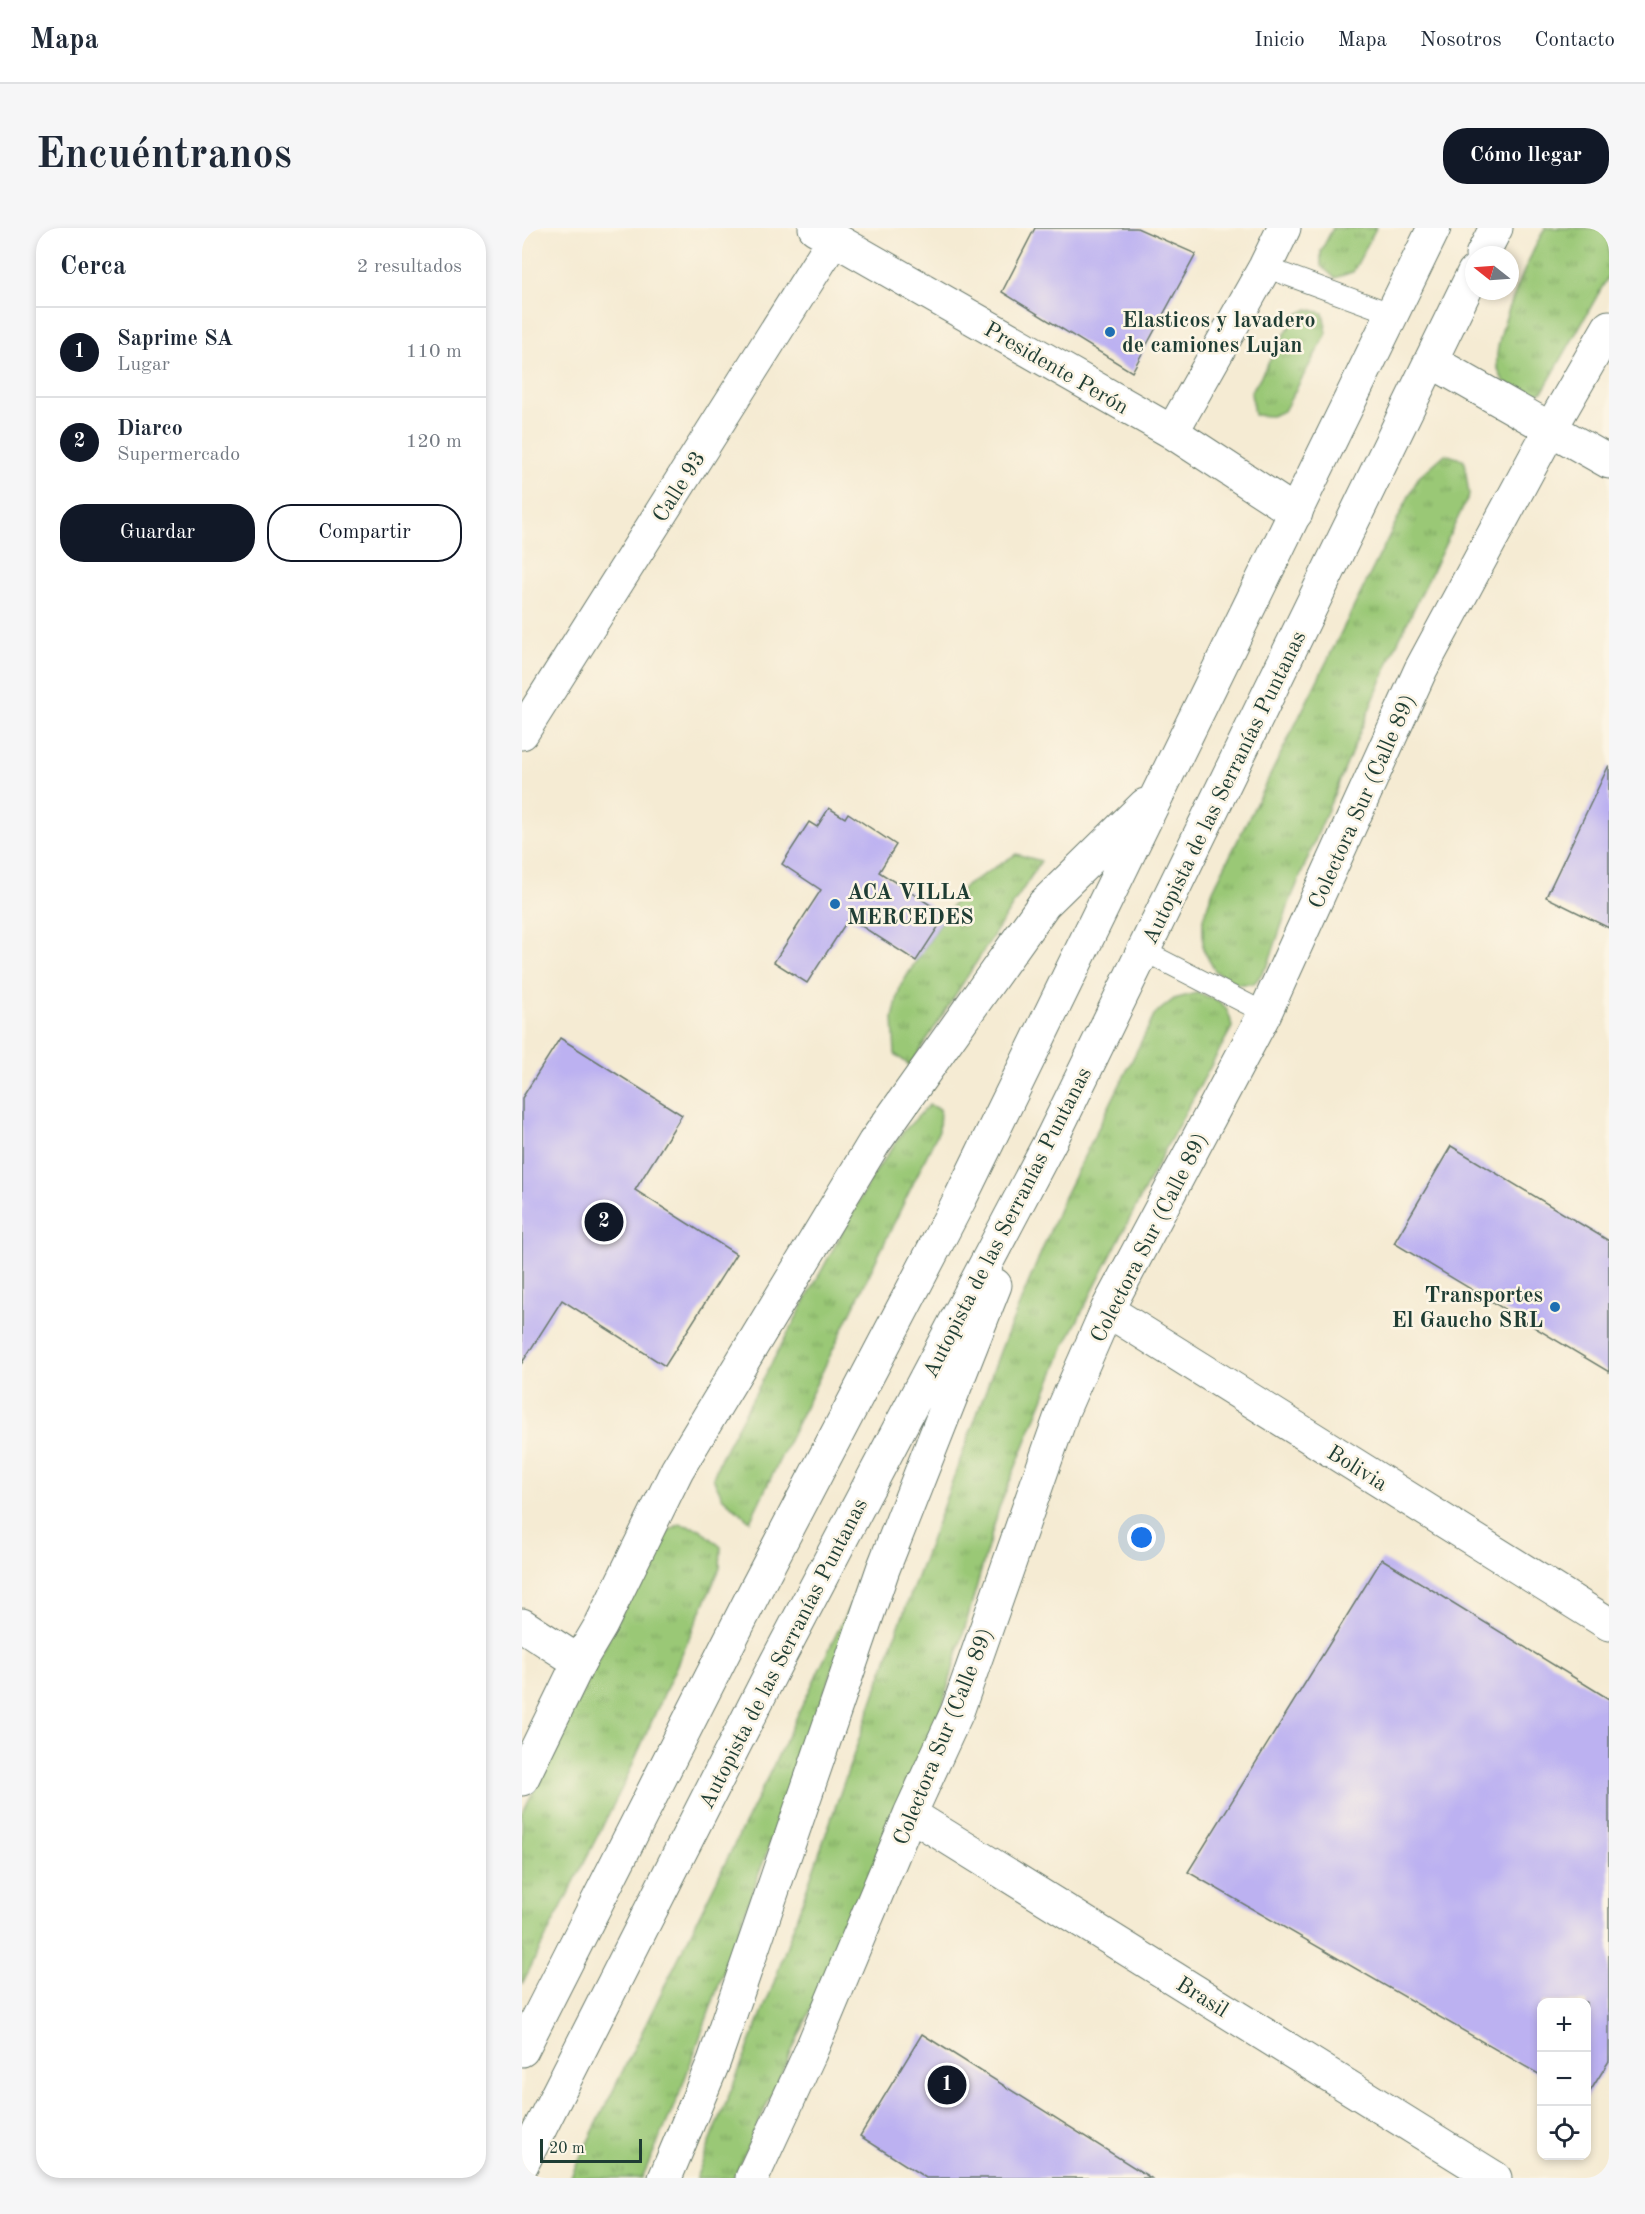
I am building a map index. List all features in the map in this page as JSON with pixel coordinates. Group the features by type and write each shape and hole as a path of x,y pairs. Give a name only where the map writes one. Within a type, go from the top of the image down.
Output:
{"main road":[{"path":"1172,432 1265,267 1284,228"},
{"path":"522,2050 757,1587 960,1199 1434,228"},
{"path":"1487,246 1496,228"},
{"name":"Presidente Perón","path":"824,234 1172,432 1296,513"},
{"name":"Calle 93","path":"522,733 824,234"},
{"name":"Autopista de las Serranías Puntanas","path":"522,2164 770,1673 1053,1136 1465,291"},
{"name":"Colectora Sur (Calle 89)","path":"752,2178 810,2053 910,1814 957,1712 1063,1410 1107,1310 1265,1013 1420,669 1551,428 1609,327"},
{"path":"1431,361 1609,462"},
{"path":"522,1779 677,1470 874,1143 1044,904 1161,789"},
{"path":"665,2178 714,2061 884,1569 1053,1136"},
{"name":"Bolivia","path":"1107,1310 1609,1624"},
{"path":"522,1625 579,1662"},
{"name":"Brasil","path":"910,1814 1495,2178"}],"lane":[{"path":"1265,267 1393,314"},
{"path":"1144,951 1265,1013"}],"green space":[{"path":"1333,228 1376,228 1353,272 1335,278 1321,266 1321,251"},
{"path":"1545,228 1609,228 1609,275 1543,391 1523,397 1503,380 1497,365 1497,352 1506,316 1512,300 1519,300 1519,285"},
{"path":"1308,309 1323,313 1327,333 1284,411 1271,416 1254,415 1251,393 1296,315"},
{"path":"1445,454 1464,460 1469,495 1394,650 1290,901 1268,965 1254,984 1237,984 1215,971 1203,949 1203,919 1213,890 1418,478"},
{"path":"1016,854 1041,861 910,1066 895,1054 893,1018 900,987 964,887"},
{"path":"1196,993 1221,1003 1228,1012 1232,1027 1167,1146 1065,1345 999,1508 939,1718 868,1886 733,2178 696,2178 772,1988 892,1645 1001,1349 1064,1197 1155,1014 1174,999"},
{"path":"929,1105 940,1109 939,1130 750,1521 723,1498 713,1478 721,1457 872,1177 903,1132"},
{"path":"679,1524 700,1529 721,1547 720,1568 623,1786 522,1984 522,1814 619,1617 667,1532"},
{"path":"867,1570 679,2095 642,2178 570,2178 775,1762"}],"building":[{"name":"Elasticos y lavadero de camiones Lujan","path":"1035,228 1137,228 1196,254 1132,372 1002,292"},
{"path":"1609,765 1609,928 1546,897"},
{"name":"ACA VILLA MERCEDES","path":"829,808 845,818 848,813 896,845 879,872 946,915 916,961 849,918 807,983 774,962 821,890 782,864 809,822 817,827"},
{"path":"560,1038 682,1115 635,1190 736,1254 665,1366 562,1300 522,1363 522,1098"},
{"name":"Transportes El Gaucho SRL","path":"1451,1146 1609,1241 1609,1372 1394,1243"},
{"path":"1382,1559 1609,1699 1609,2061 1591,2090 1591,1998 1537,1998 1537,2073 1188,1872"},
{"path":"922,2034 1151,2178 926,2178 860,2136"}],"place":[{"name":"Elasticos y lavadero de camiones Lujan","path":"1110,332"},
{"name":"ACA VILLA MERCEDES","path":"835,904"},
{"name":"Diarco","path":"604,1222"},
{"name":"Transportes El Gaucho SRL","path":"1555,1307"},
{"name":"Saprime SA","path":"947,2085"}]}
